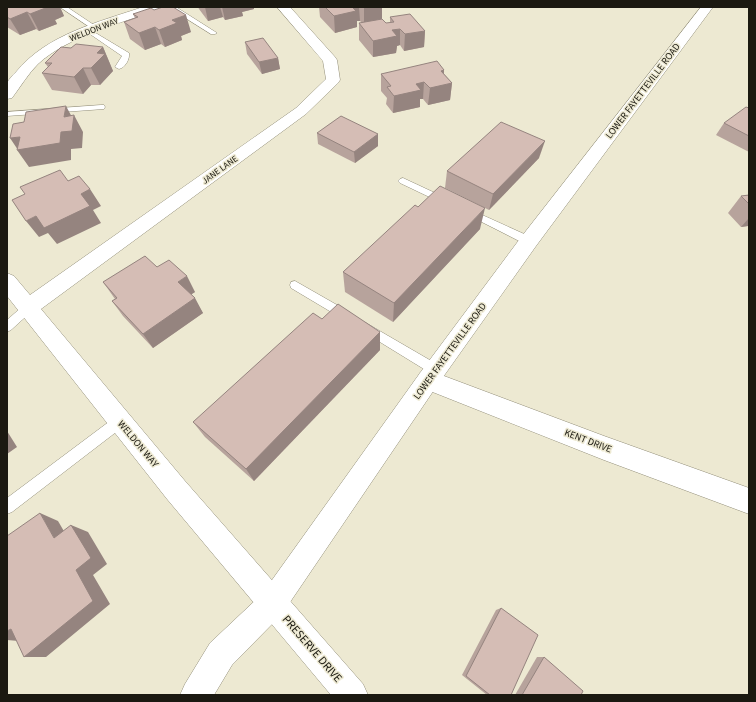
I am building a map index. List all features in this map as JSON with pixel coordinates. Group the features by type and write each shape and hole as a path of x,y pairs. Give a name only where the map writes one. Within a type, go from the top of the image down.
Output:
{"street":[{"name":"WELDON WAY","path":"7,95 13,84 38,57 71,38 155,7"},
{"name":"JANE LANE","path":"28,308 301,111 333,80 330,60 283,7"},
{"name":"LOWER FAYETTEVILLE ROAD","path":"196,695 221,654 272,604 432,375 529,241 705,7"},
{"name":"WELDON WAY","path":"7,281 119,422 272,604"},
{"name":"KENT DRIVE","path":"432,375 604,448 749,501"},
{"name":"PRESERVE DRIVE","path":"272,604 352,695"}],"lane":[{"path":"63,7 126,55 119,67"},
{"path":"171,7 213,33"},
{"path":"7,114 101,107"},
{"path":"403,181 529,241"},
{"path":"295,285 432,375"},
{"path":"7,327 28,308"},
{"path":"7,507 119,422"}],"building":[{"path":"7,7 48,7 30,14 27,12 10,19 7,17"},
{"path":"163,7 173,7 186,15 172,20 177,23 159,30 155,27 139,33 124,22 138,17 133,14 151,8 154,10"},
{"path":"325,7 352,7 356,11 334,16"},
{"path":"410,14 425,31 405,34 400,29 392,30 397,36 373,41 359,23 382,19 386,23 394,22 390,17"},
{"path":"263,38 278,58 259,62 245,42"},
{"path":"76,44 103,47 97,53 105,54 91,68 83,68 74,77 42,73 52,63 45,63 61,47 71,48"},
{"path":"437,61 444,70 441,71 452,83 430,88 424,82 416,84 421,90 394,96 387,87 391,86 381,74"},
{"path":"66,106 64,117 74,115 72,131 61,132 60,143 17,150 20,137 10,138 13,124 24,122 26,112"},
{"path":"746,107 749,108 749,136 724,123"},
{"path":"341,116 378,134 354,152 317,133"},
{"path":"501,122 545,141 493,194 447,171"},
{"path":"60,170 68,181 79,176 90,189 81,194 90,206 44,228 36,216 26,221 12,200 25,194 20,187"},
{"path":"440,186 485,208 394,303 343,272 415,205 418,207"},
{"path":"749,195 749,204 741,196"},
{"path":"145,256 157,267 169,260 187,276 178,282 195,298 143,334 112,301 117,298 103,282"},
{"path":"338,304 380,332 246,469 193,422 313,313 322,319"},
{"path":"40,513 54,538 71,525 91,558 76,570 93,601 24,657 11,629 7,631 7,536"},
{"path":"501,608 538,635 511,695 490,695 466,676"},
{"path":"544,657 583,691 581,695 522,695"}]}
